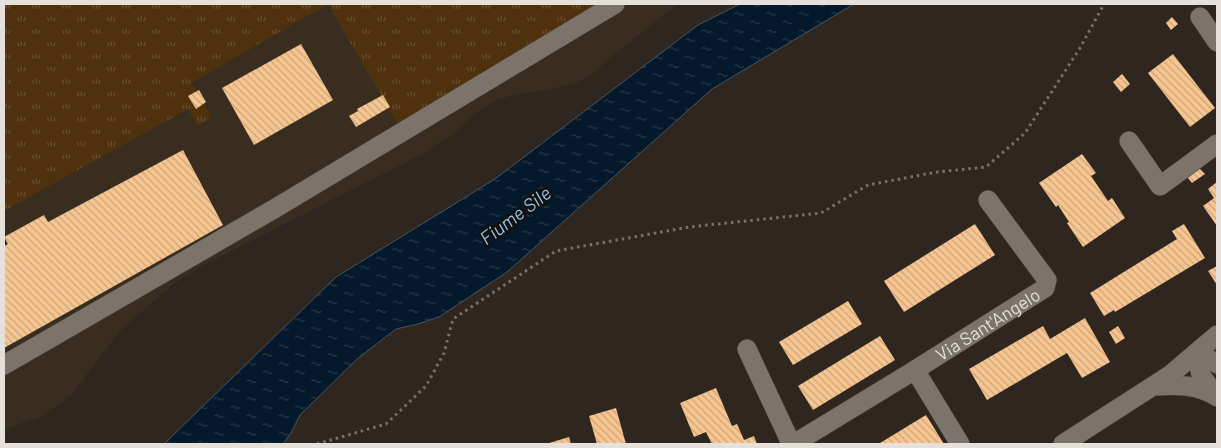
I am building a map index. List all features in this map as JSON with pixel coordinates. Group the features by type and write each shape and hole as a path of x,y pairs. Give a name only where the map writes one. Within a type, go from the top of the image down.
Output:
{"street":[{"path":"4,366 274,209 615,4"},
{"path":"1200,17 1217,42"},
{"path":"1129,141 1160,186 1217,144"},
{"name":"Via Sant'Angelo","path":"748,349 789,438 796,443 916,370 1044,288 1047,280 988,200"},
{"path":"1063,444 1155,386 1217,335"},
{"path":"1196,354 1204,356 1217,364"},
{"path":"1196,354 1201,375 1217,397"},
{"name":"Via Sant'Angelo","path":"916,370 960,444"},
{"path":"1155,386 1193,387 1209,392 1217,397"}],"path":[{"path":"317,444 386,424 426,386 444,353 453,319 556,252 689,227 821,213 868,185 937,172 986,167 1025,134 1080,48 1104,4"}],"shaded area":[{"path":"4,4 677,4 592,74 582,80 548,90 518,94 497,100 481,109 454,133 422,154 200,267 172,285 120,331 71,395 45,415 4,429"}],"green space":[{"path":"4,4 328,4 191,83 210,114 208,120 198,126 188,109 4,211 4,85 7,82 4,75"},
{"path":"328,4 601,4 398,125"}],"water":[{"name":"Fiume Sile","path":"740,4 854,4 712,89 507,272 439,317 396,329 357,359 300,415 283,444 164,444 336,277 495,179 698,25"}],"building":[{"path":"1172,17 1178,24 1171,30 1166,23"},
{"path":"301,44 333,100 254,145 222,88"},
{"path":"1173,54 1215,108 1190,127 1148,73"},
{"path":"1122,74 1130,84 1121,92 1113,82"},
{"path":"199,90 206,102 196,109 188,96"},
{"path":"383,95 390,107 356,127 349,116 358,111 357,109"},
{"path":"183,150 223,225 4,348 4,246 8,244 4,237 44,215 48,222"},
{"path":"1082,154 1096,173 1091,176 1108,201 1112,198 1125,218 1083,247 1058,205 1056,207 1039,183"},
{"path":"1195,164 1205,174 1192,183 1183,172"},
{"path":"1217,182 1217,226 1203,206 1214,198 1208,189"},
{"path":"975,224 995,255 904,312 884,281"},
{"path":"1184,224 1205,258 1115,312 1114,310 1104,316 1090,293 1177,239 1172,231"},
{"path":"1217,266 1217,285 1208,271"},
{"path":"848,301 862,324 793,365 779,342"},
{"path":"1085,318 1110,362 1082,378 1067,353 987,400 969,369 1043,326 1050,339"},
{"path":"1118,326 1125,338 1116,344 1109,332"},
{"path":"880,336 895,360 813,410 798,386"},
{"path":"716,388 732,426 737,424 744,440 754,436 757,444 712,444 706,432 694,437 680,403"},
{"path":"616,408 626,444 597,444 589,416"},
{"path":"926,415 944,444 880,443"},
{"path":"569,437 571,444 546,444"}]}
